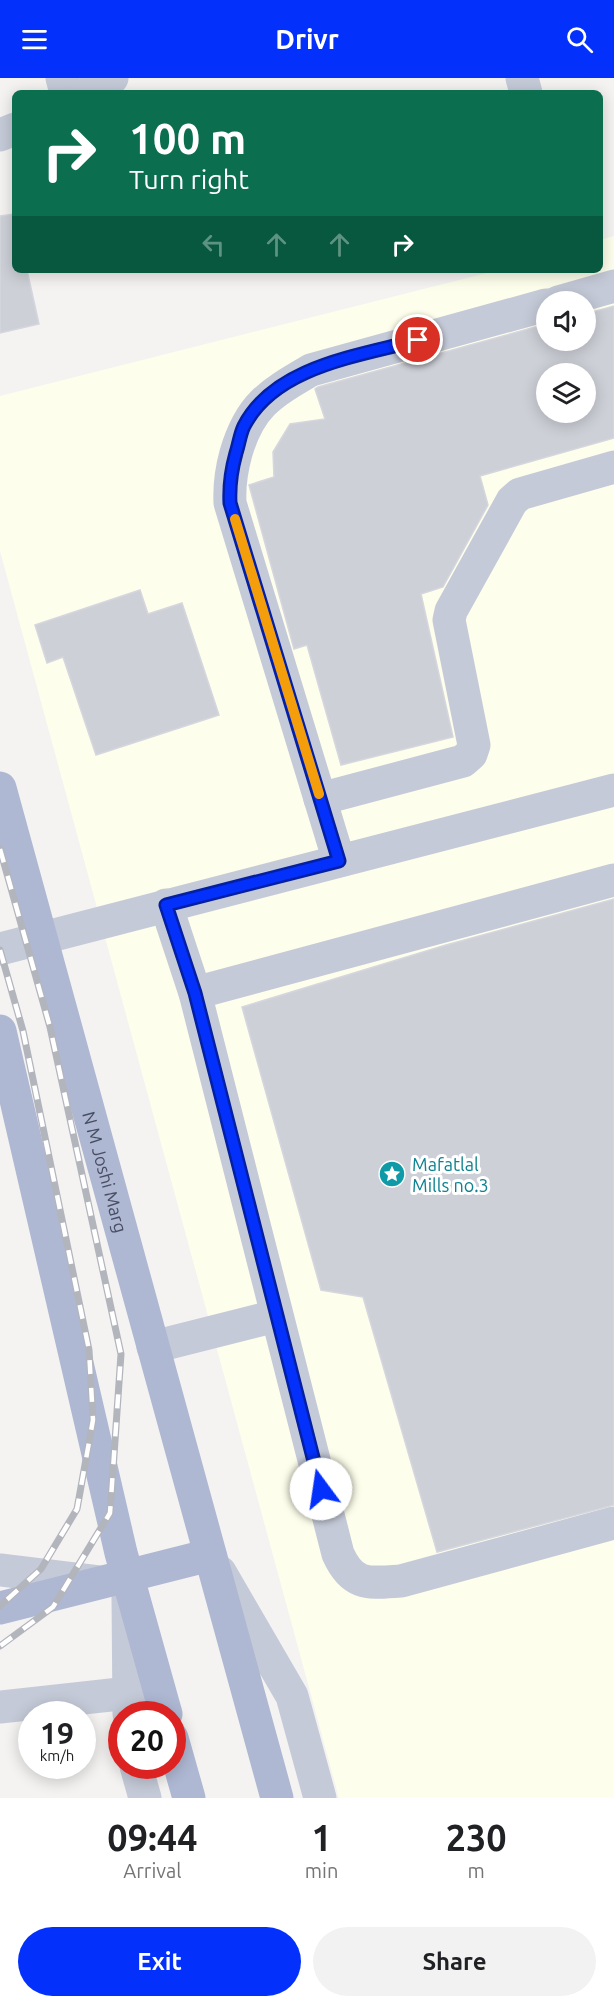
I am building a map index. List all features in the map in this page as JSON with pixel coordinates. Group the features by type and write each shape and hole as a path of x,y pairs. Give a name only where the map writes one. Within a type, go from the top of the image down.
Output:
{"main road":[{"name":"N M Joshi Marg","path":"0,788 43,936 277,1798"},
{"path":"0,1031 115,1580 161,1701"},
{"path":"8,1606 210,1555"},
{"path":"184,1779 189,1798"}],"street":[{"path":"92,90 112,78"},
{"path":"596,291 614,286"},
{"path":"339,861 230,503 228,481 244,428 256,409 279,389 311,370 536,308"},
{"path":"320,799 464,761 471,754 474,745 449,620 452,611 512,501 520,494 614,467"},
{"path":"0,949 43,936 614,790"},
{"path":"195,993 614,880"},
{"path":"166,905 195,993 276,1316 338,1554 345,1570 354,1578 370,1583 401,1581 614,1523"},
{"path":"153,1347 276,1316"},
{"path":"210,1555 292,1696 320,1798"},
{"path":"0,1570 115,1580 129,1701"},
{"path":"0,1707 108,1704"},
{"path":"140,1779 145,1798"}],"shaded area":[{"name":"Mafatlal Mills no.3","path":"614,236 614,1798 339,1798 0,551 0,396 487,273 603,273 603,239"}],"building":[{"path":"12,214 12,273 28,273 39,324 0,333 0,216"},
{"path":"614,306 614,438 480,476 488,505 443,587 421,594 453,737 341,765 307,645 294,649 249,485 274,477 273,452 290,424 325,419 315,389 536,327 536,351 596,351 596,311"},
{"path":"140,590 148,614 182,603 219,715 96,755 63,657 47,663 35,625"},
{"path":"614,899 614,1505 437,1552 363,1297 321,1290 242,1007 446,945"}],"railway":[{"path":"0,849 50,1027 121,1354 110,1513 53,1607 0,1646"},
{"path":"0,950 23,1031 89,1350 93,1420 77,1509 41,1569 0,1606"}],"slow traffic":[{"path":"235,519 319,794"}],"place":[{"name":"Mafatlal Mills no.3","path":"392,1174"}],"route":[{"path":"321,1489 195,993 166,905 339,861 230,503 228,481 244,428 256,409 279,389 311,370 418,340"}]}
